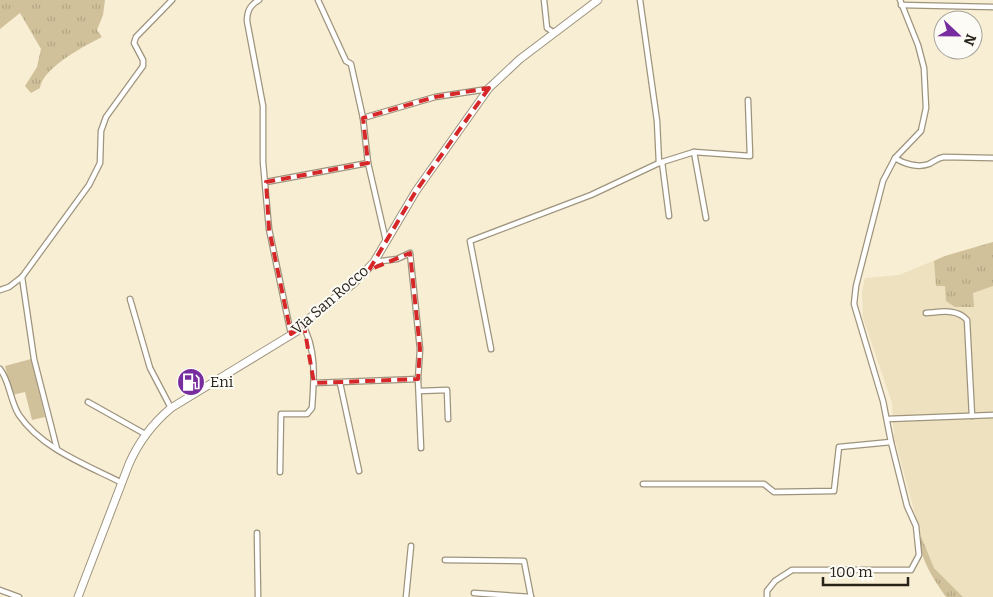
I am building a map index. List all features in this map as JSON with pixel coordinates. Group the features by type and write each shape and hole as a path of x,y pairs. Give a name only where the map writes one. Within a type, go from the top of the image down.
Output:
{"street":[{"path":"0,290 9,287 22,277 89,185 100,163 101,131 106,117 143,66 143,60 134,43 136,37 172,0"},
{"path":"259,0 247,12 247,21 263,106 263,162 270,237 291,334"},
{"path":"318,0 346,61 351,64 363,118 368,163 387,242"},
{"path":"544,0 547,28 553,32"},
{"name":"Via San Rocco","path":"78,597 136,448 145,434 171,408 299,330 302,324 354,283 374,262 416,191 489,88 553,32 598,0"},
{"path":"640,0 657,121 660,163 669,216"},
{"path":"767,597 767,591 776,581 792,570 911,570 920,555 916,526 907,506 891,442 884,400 856,319 854,304 856,286 883,181 896,158 921,131 927,93 924,68 918,45 901,3 993,6"},
{"path":"363,118 435,97 489,88"},
{"path":"491,349 470,241 591,195 660,163 694,152 750,156 748,100"},
{"path":"694,152 706,218"},
{"path":"896,158 908,164 916,165 928,164 944,156 993,158"},
{"path":"266,182 368,163"},
{"path":"374,262 386,261 410,253 420,349 418,379 421,448"},
{"path":"22,277 34,359 57,449"},
{"path":"130,299 150,368 171,408"},
{"path":"926,313 951,311 964,316 967,320 972,416"},
{"path":"280,472 282,414 301,414 310,411 314,383 309,339 302,324"},
{"path":"0,369 15,408 33,433 57,449 122,483"},
{"path":"314,383 418,379"},
{"path":"340,383 359,471"},
{"path":"419,390 447,390 448,419"},
{"path":"88,402 145,434"},
{"path":"887,419 993,415"},
{"path":"643,484 764,484 774,492 834,491 839,447 891,442"},
{"path":"257,533 258,597"},
{"path":"406,597 411,546"},
{"path":"445,560 524,561 531,597 474,593"},
{"path":"0,590 19,597"}],"highlighted area":[{"path":"489,88 416,191 369,270 410,253 420,349 418,379 314,383 304,326 291,334 269,229 266,182 368,163 363,118 435,97"}],"shaded area":[{"path":"993,242 993,597 963,597 934,568 921,536 894,437 892,403 863,318 862,292 865,278 899,275 945,256"}],"green space":[{"path":"0,0 105,0 103,15 97,30 102,37 76,51 56,65 43,80 40,88 31,93 25,86 37,67 41,49 20,13 0,29"},
{"path":"993,242 993,286 973,293 974,307 955,307 946,301 945,286 936,286 934,261"},
{"path":"31,359 45,417 32,420 25,392 12,395 5,366"},
{"path":"921,536 934,568 963,597 946,597 924,560 920,543"}],"place":[{"name":"Eni","path":"191,382"}]}
